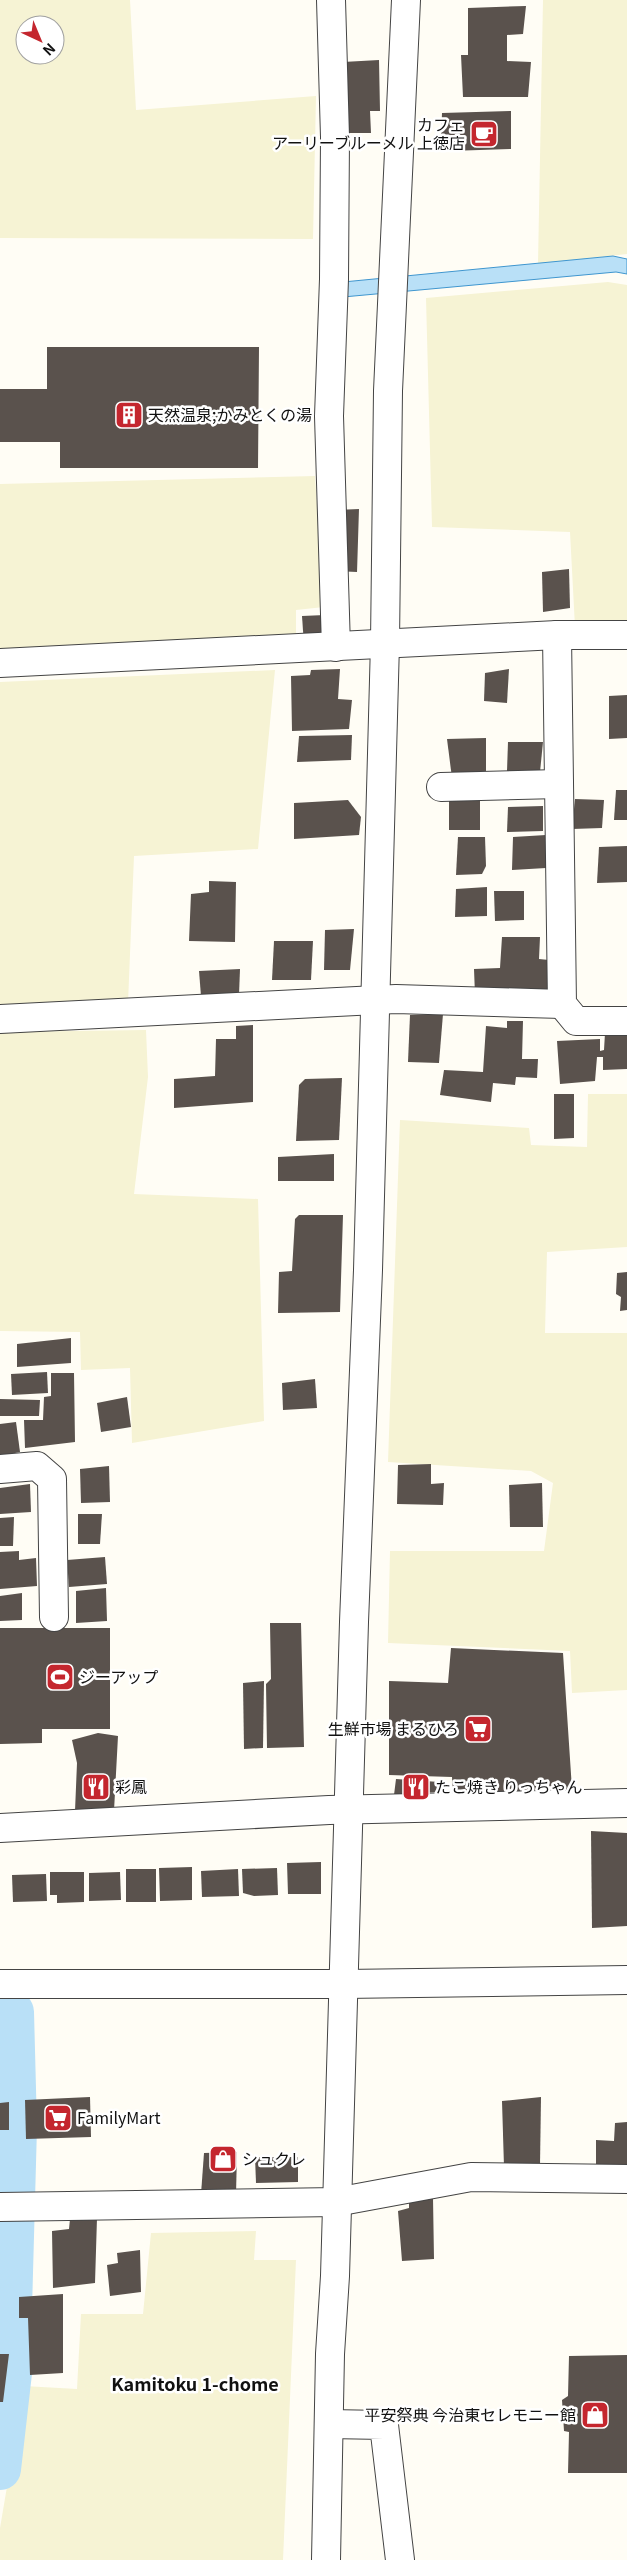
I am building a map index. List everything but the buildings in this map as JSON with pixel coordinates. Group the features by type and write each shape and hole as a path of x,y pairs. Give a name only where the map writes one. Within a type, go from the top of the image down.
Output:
{"street":[{"path":"331,0 335,137 334,260 329,416 336,647"},
{"path":"326,2560 385,644 388,391 406,0"},
{"path":"0,663 557,634 627,635"},
{"path":"557,634 562,1004 576,1021 627,1021"},
{"path":"441,787 559,784"},
{"path":"0,1019 374,1000 562,1004"},
{"path":"0,1469 37,1466 52,1479 54,1617"},
{"path":"0,1828 350,1810 627,1804"},
{"path":"0,1984 344,1984 627,1980"},
{"path":"0,2207 336,2202 471,2178 627,2179"},
{"path":"329,2424 384,2425 400,2560"}],"shaded area":[{"path":"0,0 130,0 136,110 316,96 313,239 0,238"},
{"path":"543,0 627,0 627,254 538,264"},
{"path":"608,282 627,285 627,627 575,627 570,532 432,527 426,298"},
{"path":"315,476 324,607 296,610 296,640 0,654 0,484"},
{"path":"275,670 258,849 134,856 128,1003 0,1008 0,682"},
{"path":"146,1030 148,1077 134,1194 258,1199 264,1421 132,1443 130,1368 81,1370 80,1332 0,1331 0,1032"},
{"path":"588,1094 627,1094 627,1247 547,1252 545,1333 627,1333 627,1690 572,1693 570,1651 388,1643 390,1551 544,1551 553,1483 531,1471 388,1462 400,1120 529,1128 531,1145 587,1147"},
{"path":"256,2231 254,2260 296,2260 283,2560 0,2560 0,2528 24,2386 77,2389 81,2314 143,2314 151,2233"}],"water":[{"path":"613,256 627,259 627,274 616,272 343,297 343,282"}],"waterway":[{"path":"0,2469 13,2355 11,2309 16,2127 13,2012"}],"place":[{"name":"カフェ アーリーブルーメル 上徳店","path":"484,134"},
{"name":"天然温泉;かみとくの湯","path":"129,415"},
{"name":"ジーアップ","path":"60,1677"},
{"name":"生鮮市場 まるひろ","path":"478,1729"},
{"name":"彩鳳","path":"96,1787"},
{"name":"たこ焼き りっちゃん","path":"416,1787"},
{"name":"FamilyMart","path":"58,2118"},
{"name":"シュクレ","path":"223,2159"},
{"name":"平安祭典 今治東セレモニー館","path":"595,2415"}],"district":[{"name":"Kamitoku 1-chome","path":"195,2385"}]}
